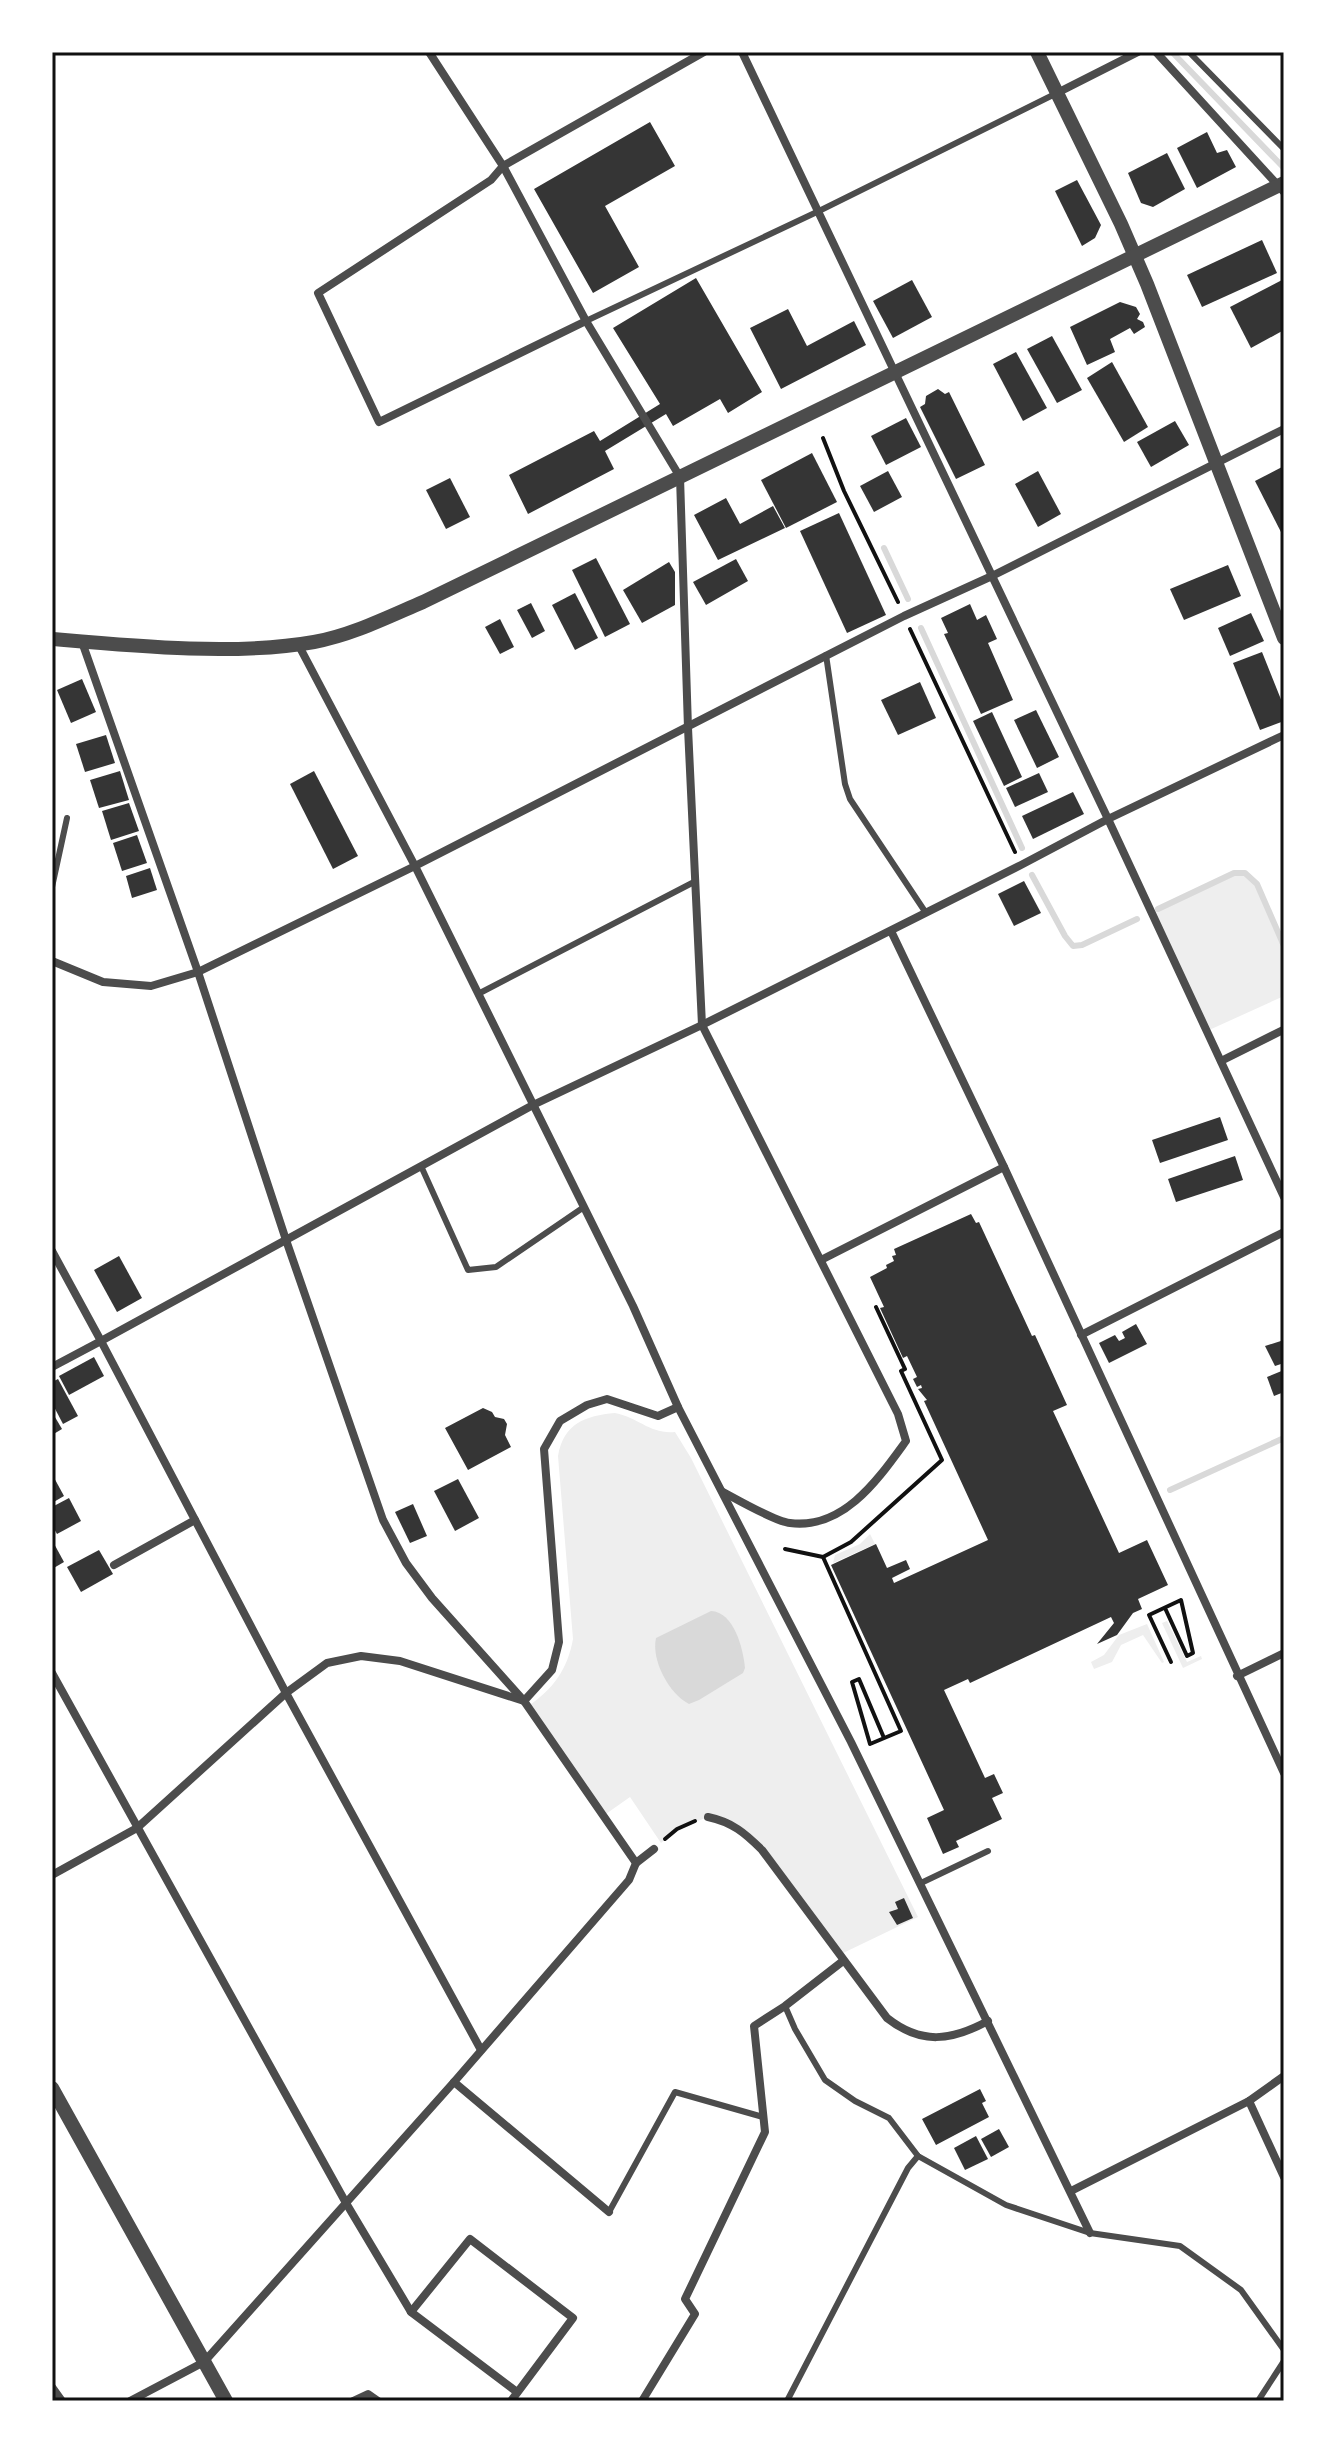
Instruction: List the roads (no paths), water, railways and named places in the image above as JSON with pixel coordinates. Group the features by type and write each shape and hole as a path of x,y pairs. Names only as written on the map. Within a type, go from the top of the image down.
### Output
{"street":[{"path":"429,52 503,166 586,321 680,477 702,1025 898,1414 906,1441 858,1500 826,1519 789,1523 722,1492"},
{"path":"586,321 379,422 318,293 491,180 503,166 686,56 704,52"},
{"path":"742,52 1108,819 1284,1197"},
{"path":"1037,52 1135,255 1284,638"},
{"path":"1057,93 1138,52"},
{"path":"52,639 212,648 316,642 365,628 1282,186 1156,52"},
{"path":"52,961 103,982 151,986 198,972 415,866 904,616 992,576 1284,429"},
{"path":"82,642 198,972 383,1520 406,1563 432,1598 524,1701 636,1863"},
{"path":"297,644 415,866 633,1306 678,1407 851,1742 1090,2233"},
{"path":"52,1367 533,1105 702,1025 1108,819 1284,735"},
{"path":"891,931 1004,1167 1284,1773"},
{"path":"1221,1061 1283,1030"},
{"path":"821,1260 1004,1167"},
{"path":"1081,1335 1284,1232"},
{"path":"52,1251 286,1693 481,2050"},
{"path":"524,1701 552,1670 559,1642 544,1449 560,1421 587,1405 607,1399 658,1416 678,1407"},
{"path":"114,1565 195,1520"},
{"path":"1237,1676 1284,1653"},
{"path":"52,1875 137,1828 286,1693 327,1663 361,1656 400,1661 524,1701"},
{"path":"52,1673 346,2203 411,2312 517,2392"},
{"path":"708,1817 726,1821 743,1831 762,1850 887,2018 902,2030 925,2038 969,2031 988,2021"},
{"path":"130,2401 204,2362 629,1880 636,1863 654,1849"},
{"path":"642,2401 695,2314 685,2299 765,2132 754,2026 843,1961"},
{"path":"1071,2191 1249,2101 1284,2076"},
{"path":"454,2082 609,2212"},
{"path":"52,2088 226,2401"},
{"path":"1249,2101 1284,2177"},
{"path":"411,2312 470,2239 573,2318 511,2401"},
{"path":"52,2387 62,2401"},
{"path":"353,2401 368,2394 378,2401"}],"lane":[{"path":"1189,52 1284,149"},
{"path":"586,321 819,211 1057,93"},
{"path":"826,655 845,784 850,799 926,913"},
{"path":"52,887 67,818"},
{"path":"478,994 694,882"},
{"path":"421,1166 468,1270 496,1267 584,1207"},
{"path":"921,1883 988,1851"},
{"path":"785,2006 825,2080 855,2101 889,2118 918,2156 1006,2205 1090,2233 1180,2246 1241,2290 1284,2350"},
{"path":"609,2212 675,2092 763,2117"},
{"path":"787,2401 901,2182 918,2156"},
{"path":"1258,2401 1284,2361"}],"waterway":[{"path":"1172,52 1284,168"},
{"path":"884,548 908,599"},
{"path":"921,628 1022,848"},
{"path":"1158,909 1234,873 1245,873 1257,884 1284,946"},
{"path":"1032,875 1073,946 1082,945 1137,919"},
{"path":"1170,1490 1284,1438"}]}
